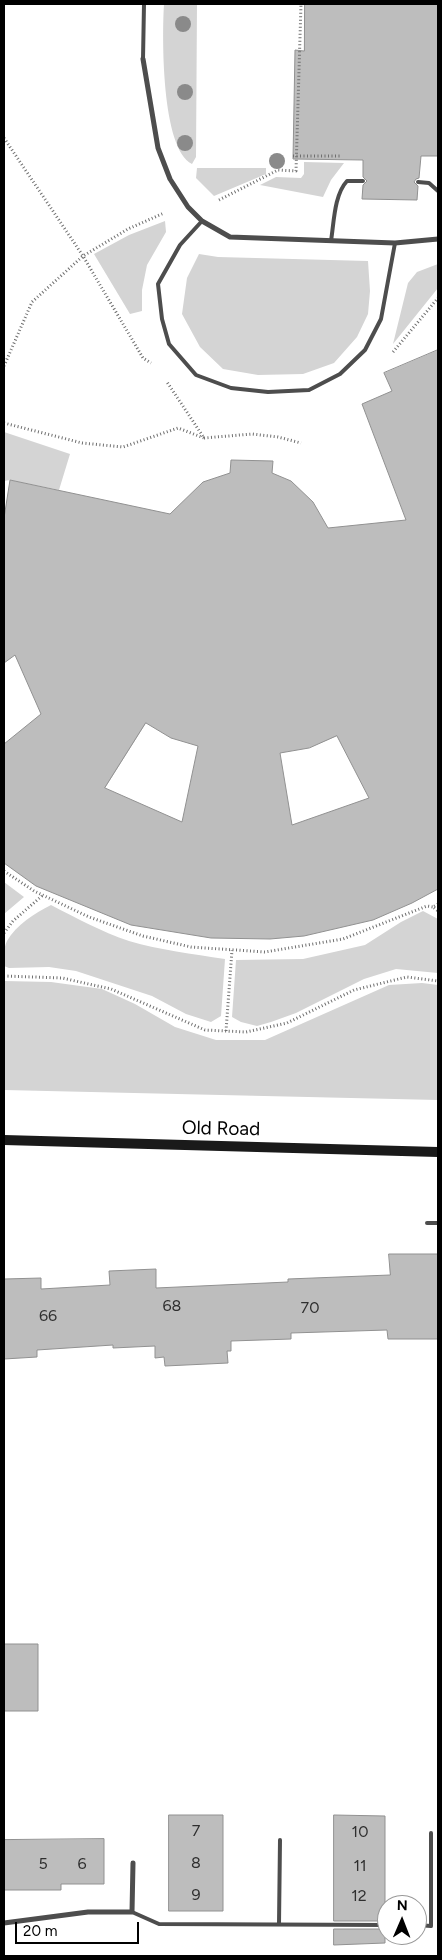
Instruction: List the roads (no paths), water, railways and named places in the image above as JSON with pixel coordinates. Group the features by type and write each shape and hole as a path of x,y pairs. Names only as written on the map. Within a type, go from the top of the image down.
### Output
{"street":[{"path":"143,59 158,148 170,179 188,207 202,221 230,237 395,242 438,239"},
{"name":"Old Road","path":"4,1140 438,1152"},
{"path":"4,1923 88,1912 132,1912 133,1863"}],"lane":[{"path":"143,59 144,4"},
{"path":"331,241 342,186 347,181 363,182"},
{"path":"418,182 429,183 438,191"},
{"path":"202,221 180,245 158,284 162,319 169,344 196,375 231,388 268,392 309,390 340,374 365,350 381,319 395,242"},
{"path":"427,1223 438,1223"},
{"path":"427,1926 431,1926 431,1833"},
{"path":"279,1924 280,1840"},
{"path":"132,1912 159,1924 377,1925"}]}
